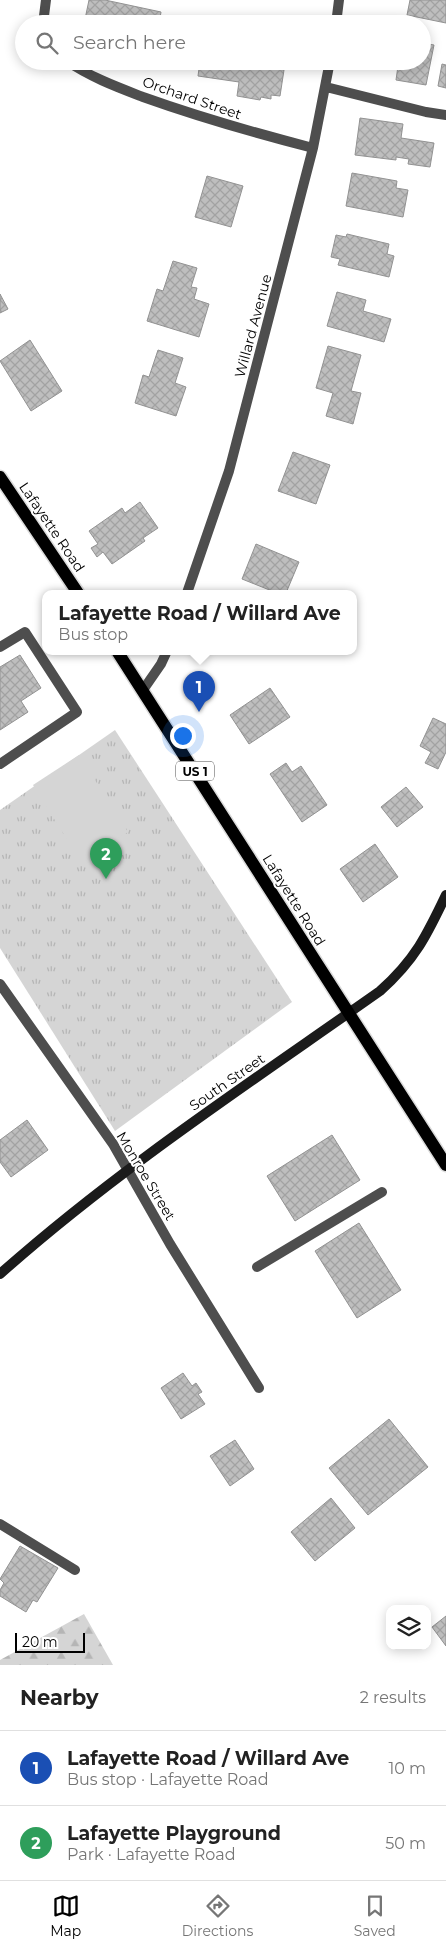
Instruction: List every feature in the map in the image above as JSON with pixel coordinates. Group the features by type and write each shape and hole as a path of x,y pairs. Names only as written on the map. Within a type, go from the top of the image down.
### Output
{"main road":[{"name":"Lafayette Road","path":"0,477 76,590"},
{"name":"Lafayette Road","path":"119,655 446,1165"},
{"name":"South Street","path":"0,1274 51,1229 180,1131 380,991 396,977 412,958 425,938 446,895"}],"street":[{"path":"44,15 46,0"},
{"path":"338,15 340,0"},
{"name":"Orchard Street","path":"81,70 111,84 178,110 218,123 313,148"},
{"name":"Willard Avenue","path":"188,590 229,471 313,148 329,70"},
{"path":"326,87 426,112 446,115"},
{"path":"0,647 25,632 77,712 0,764"},
{"path":"143,690 165,655"},
{"name":"Monroe Street","path":"0,984 112,1144 170,1244 258,1388"},
{"path":"257,1266 382,1192"},
{"path":"0,1524 75,1570"}],"green space":[{"path":"115,730 292,1002 115,1131 0,948 0,810"},
{"path":"79,755 128,832 81,862 33,785"},
{"path":"84,1614 113,1665 0,1665 0,1660"}],"building":[{"path":"89,0 105,0 161,12 160,15 86,15"},
{"path":"410,0 446,0 446,23 431,20 431,15 407,15"},
{"path":"431,44 434,45 431,60"},
{"path":"442,64 446,65 446,88 438,86"},
{"path":"199,70 284,70 280,96 271,95 271,99 261,97 260,100 237,96 239,82 198,76"},
{"path":"397,70 429,70 426,85 396,80"},
{"path":"360,118 403,124 401,138 434,143 430,167 408,164 409,159 396,157 396,160 355,155"},
{"path":"352,173 397,181 396,188 408,190 403,217 346,206"},
{"path":"207,176 243,186 231,227 195,217"},
{"path":"347,234 389,244 387,254 394,256 389,277 338,265 340,259 331,257 336,235 346,237"},
{"path":"173,261 197,268 191,287 197,288 194,299 209,304 199,337 147,321 157,289 163,291"},
{"path":"337,292 366,300 363,311 391,319 384,342 327,326"},
{"path":"0,294 8,309 0,313"},
{"path":"30,340 62,391 31,411 0,361"},
{"path":"328,346 361,355 351,391 361,393 353,424 326,416 333,393 316,388"},
{"path":"158,350 183,358 175,383 186,387 176,416 135,403 143,375 149,377"},
{"path":"293,452 330,465 316,504 278,491"},
{"path":"140,502 158,528 143,538 145,541 112,564 103,552 97,557 91,548 98,544 89,531 122,508 125,513"},
{"path":"256,544 299,562 287,590 270,590 242,579"},
{"path":"20,655 41,688 21,701 28,712 0,730 0,667"},
{"path":"270,688 290,717 249,744 230,715"},
{"path":"433,718 446,724 446,752 438,769 425,763 431,752 420,746"},
{"path":"286,763 292,772 301,766 327,805 302,822 270,774"},
{"path":"406,787 423,807 397,827 381,807"},
{"path":"375,844 398,877 363,902 340,869"},
{"path":"27,1120 48,1150 11,1177 0,1162 0,1140"},
{"path":"332,1135 360,1180 295,1221 267,1176"},
{"path":"359,1223 401,1290 357,1318 315,1251"},
{"path":"183,1373 192,1386 196,1383 202,1392 198,1394 205,1404 181,1419 161,1388"},
{"path":"389,1419 428,1467 368,1515 329,1468"},
{"path":"235,1440 254,1469 230,1486 210,1456"},
{"path":"331,1498 355,1528 315,1561 291,1532"},
{"path":"20,1546 58,1568 37,1602 33,1600 26,1612 0,1596 0,1590 4,1583 0,1579"},
{"path":"446,1616 446,1646 432,1627"}],"place":[{"name":"Lafayette Road / Willard Ave","path":"199,712"},
{"name":"Lafayette Playground","path":"106,879"}]}
